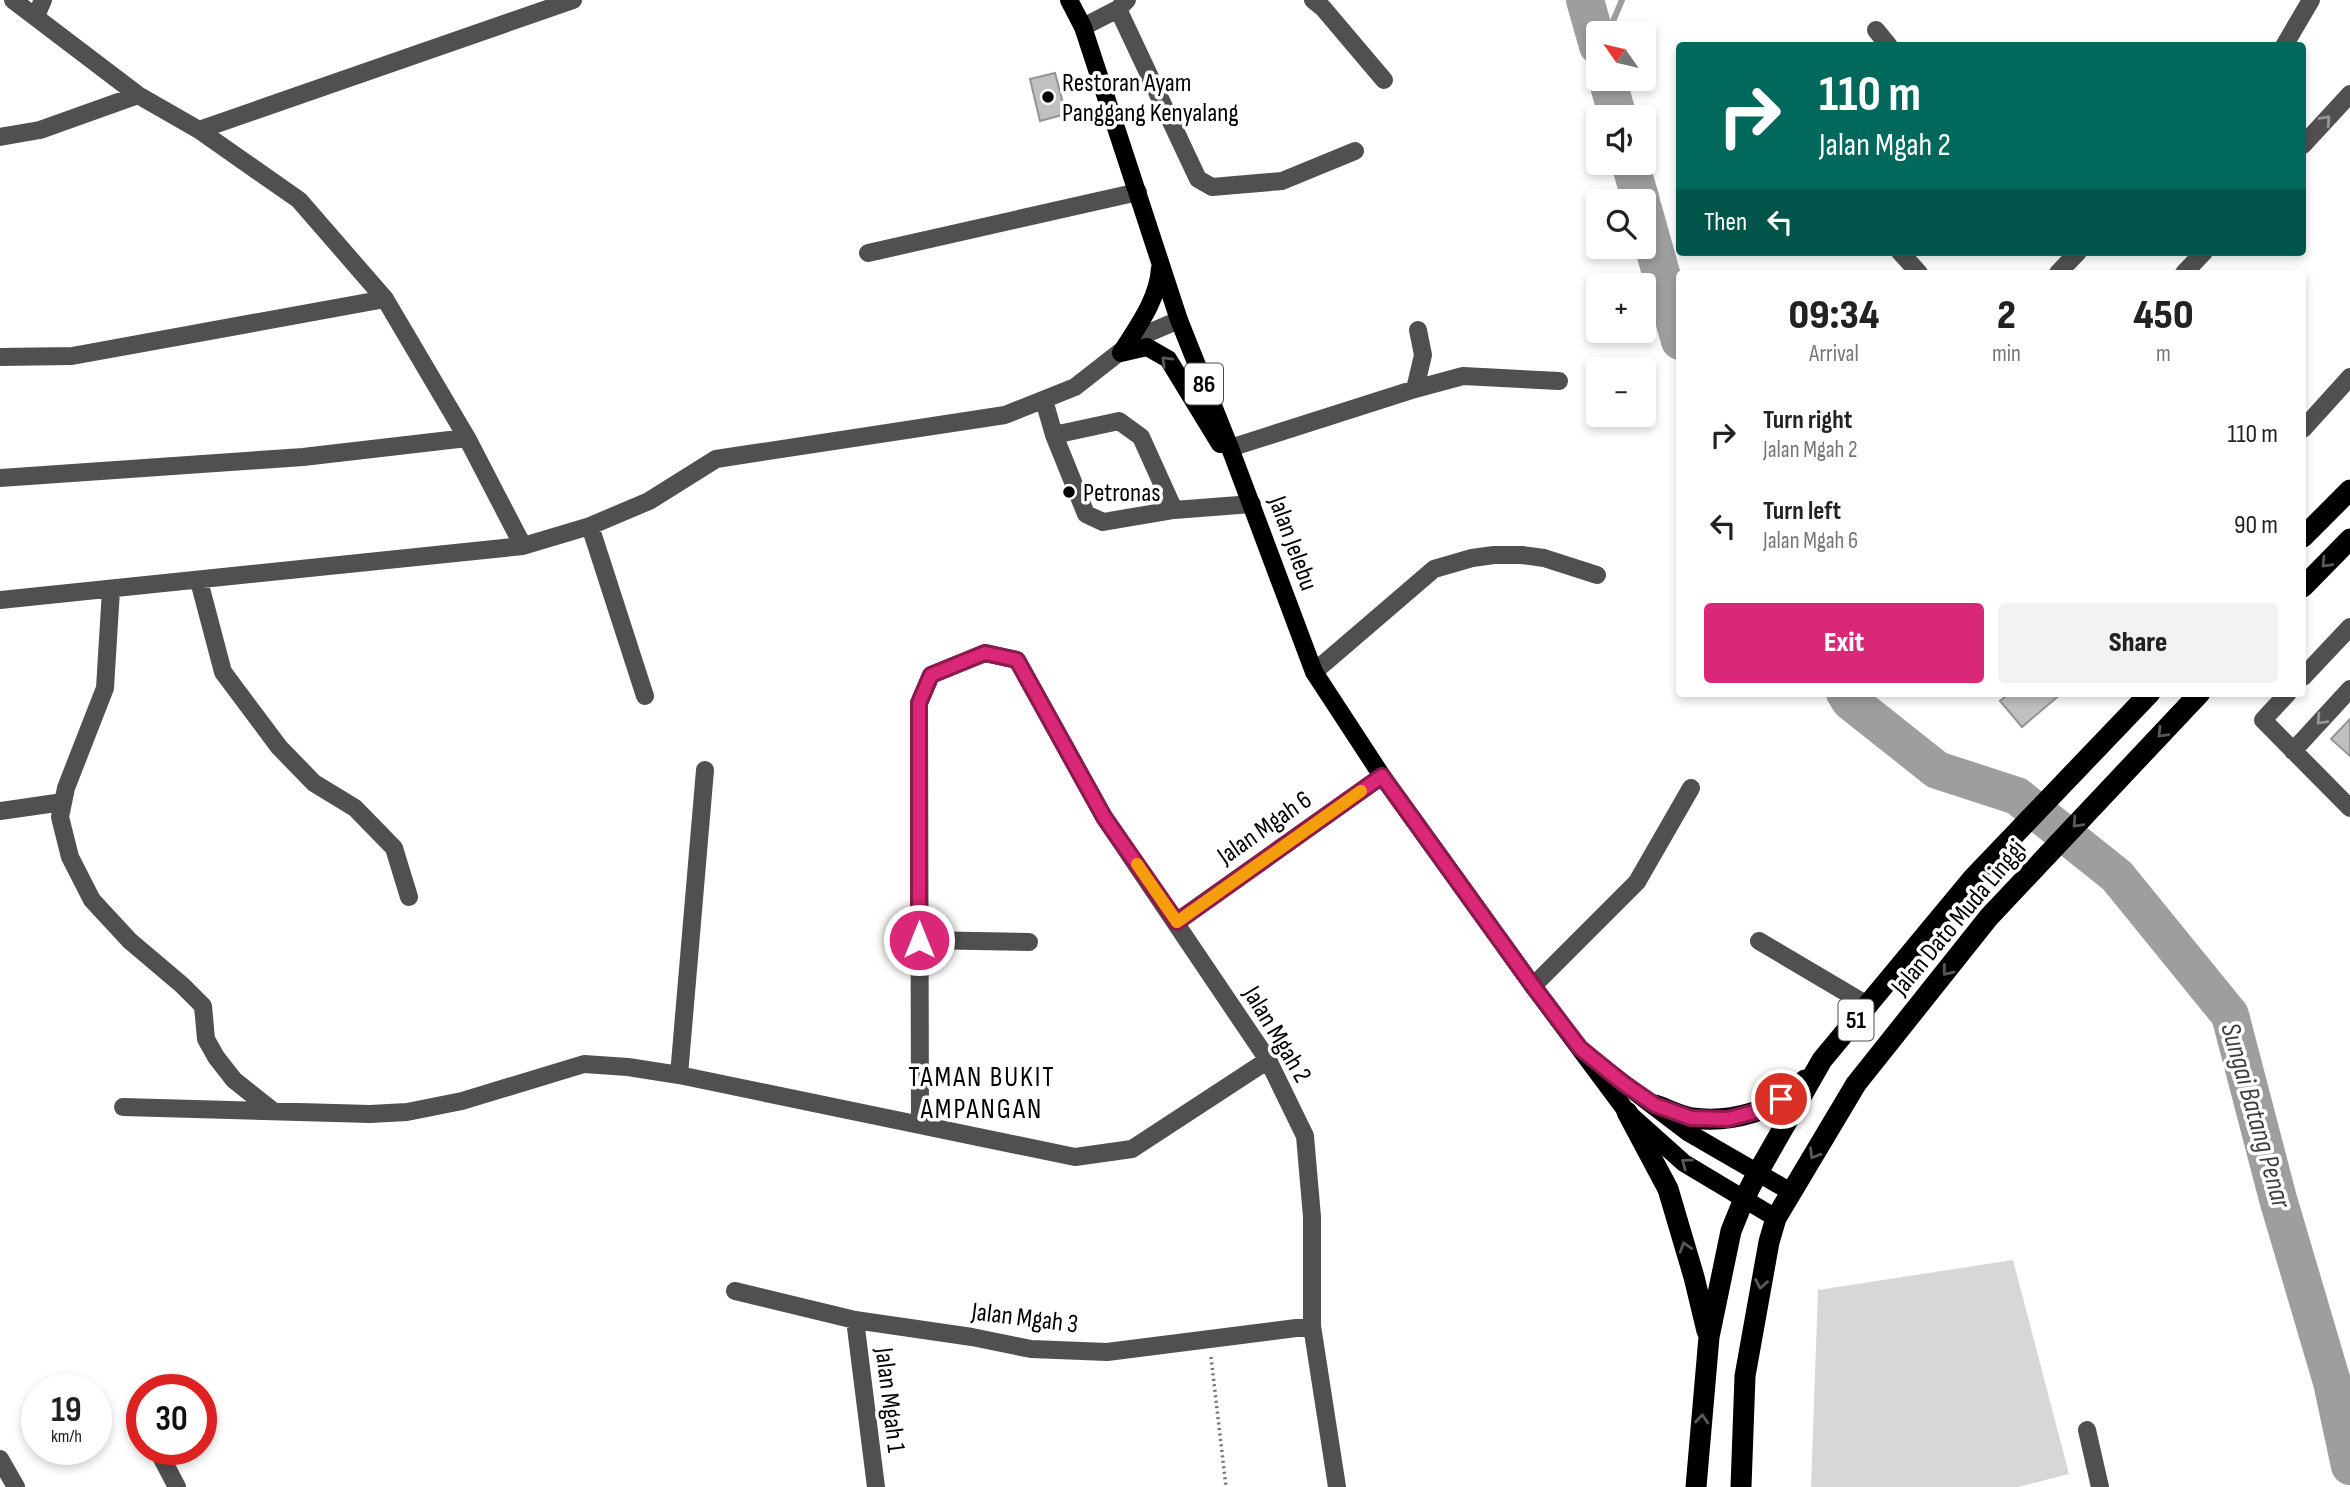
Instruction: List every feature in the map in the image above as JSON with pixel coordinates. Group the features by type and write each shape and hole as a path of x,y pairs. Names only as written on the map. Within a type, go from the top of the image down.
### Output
{"highway":[{"path":"2306,534 2350,490"},
{"path":"2306,584 2350,539"},
{"name":"Jalan Dato Muda Linggi","path":"1696,1487 1709,1337 1731,1231 1757,1174 1822,1060 1973,878 2146,697"},
{"name":"Jalan Dato Muda Linggi","path":"1741,1487 1745,1376 1776,1217 1856,1084 1989,917 2196,697"},
{"path":"1655,1105 1691,1118 1728,1119 1765,1109 1797,1089 1822,1060"},
{"path":"1627,1112 1668,1189 1695,1277 1709,1337"}],"main road":[{"name":"Jalan Jelebu","path":"1069,0 1083,27 1179,320 1252,504 1314,672 1382,776 1627,1112 1684,1163 1776,1217"},
{"path":"1121,353 1148,309 1159,282 1160,261"},
{"path":"1121,353 1147,347 1168,359 1242,480"},
{"name":"Jalan Jelebu","path":"1580,1048 1689,1133 1791,1192"}],"street":[{"path":"13,0 39,8 138,95 199,130 299,200 385,299 467,438 523,546"},
{"path":"199,130 573,0"},
{"path":"1313,0 1323,8 1384,80"},
{"path":"2286,42 2311,0"},
{"path":"1083,27 1123,5 1198,179 1212,187 1282,181 1355,151"},
{"path":"1876,30 1886,42"},
{"path":"2306,142 2350,94"},
{"path":"0,137 40,130 138,95"},
{"path":"869,253 1138,192"},
{"path":"1904,256 1916,270"},
{"path":"2061,270 2072,256"},
{"path":"2187,270 2200,256"},
{"path":"0,357 72,356 385,299"},
{"path":"0,600 523,546 590,526 649,501 716,459 1005,415 1075,387 1139,337 1179,320"},
{"path":"1415,389 1423,355 1418,330"},
{"path":"1230,447 1463,376 1559,381"},
{"path":"2306,425 2350,377"},
{"path":"1044,400 1054,435 1086,514 1103,522 1174,510 1252,504"},
{"path":"1054,435 1119,421 1141,437 1174,510"},
{"path":"0,478 303,457 467,438"},
{"path":"590,526 645,696"},
{"path":"1314,672 1431,571 1440,567 1494,555 1522,555 1544,558 1597,575"},
{"path":"199,581 223,672 279,747 314,783 355,808 394,848 409,897"},
{"path":"111,590 105,688 66,788 60,817 70,857 92,900 130,941 203,1006 206,1039 234,1080 273,1111"},
{"path":"2306,674 2350,627"},
{"name":"Jalan Mgah 2","path":"919,940 919,703 931,675 985,653 1017,660 1104,817 1268,1060 1305,1136 1312,1217 1312,1326 1337,1487"},
{"path":"2293,751 2350,689"},
{"path":"2284,697 2263,720 2350,808"},
{"path":"678,1075 705,770"},
{"name":"Jalan Mgah 6","path":"1177,922 1382,776"},
{"path":"1533,986 1637,882 1691,788"},
{"path":"0,811 64,802"},
{"path":"920,1125 919,940 1029,942"},
{"path":"1759,941 1868,1006"},
{"path":"123,1107 370,1114 407,1112 462,1101 584,1064 628,1067 678,1075 1075,1157 1132,1149 1268,1060"},
{"name":"Jalan Mgah 3","path":"735,1291 855,1320 972,1337 1031,1349 1107,1352 1312,1326"},
{"name":"Jalan Mgah 1","path":"855,1320 876,1487"},
{"path":"2087,1430 2100,1487"},
{"path":"0,1459 16,1487"},
{"path":"166,1465 177,1487"}],"path":[{"path":"1209,1338 1226,1487"}],"shaded area":[{"path":"2013,1260 2069,1474 2018,1487 1811,1487 1818,1290"}],"building":[{"name":"Restoran Ayam Panggang Kenyalang","path":"1055,73 1066,114 1040,121 1030,79"},
{"path":"2005,697 2057,697 2022,727 2000,701"},
{"path":"2350,719 2350,756 2331,739"}],"waterway":[{"name":"Sungai Batang Penar","path":"1585,0 1591,21"},
{"path":"1613,21 1622,0"},
{"name":"Sungai Batang Penar","path":"1610,91 1615,105"},
{"name":"Sungai Batang Penar","path":"1633,175 1638,189"},
{"name":"Sungai Batang Penar","path":"1656,255 1676,327"},
{"name":"Sungai Batang Penar","path":"1848,697 1937,770 2017,796 2117,876 2230,1015 2278,1199 2332,1382 2350,1466"}],"slow traffic":[{"path":"1137,864 1177,922 1361,791"}],"place":[{"name":"Restoran Ayam Panggang Kenyalang","path":"1048,97"},
{"name":"Petronas","path":"1069,492"}],"district":[{"name":"TAMAN BUKIT AMPANGAN","path":"982,1092"}],"route":[{"path":"919,940 919,703 931,675 985,653 1017,660 1104,817 1177,922 1382,776 1580,1048 1623,1083 1655,1105 1691,1118 1728,1119 1765,1109 1781,1099"}]}
